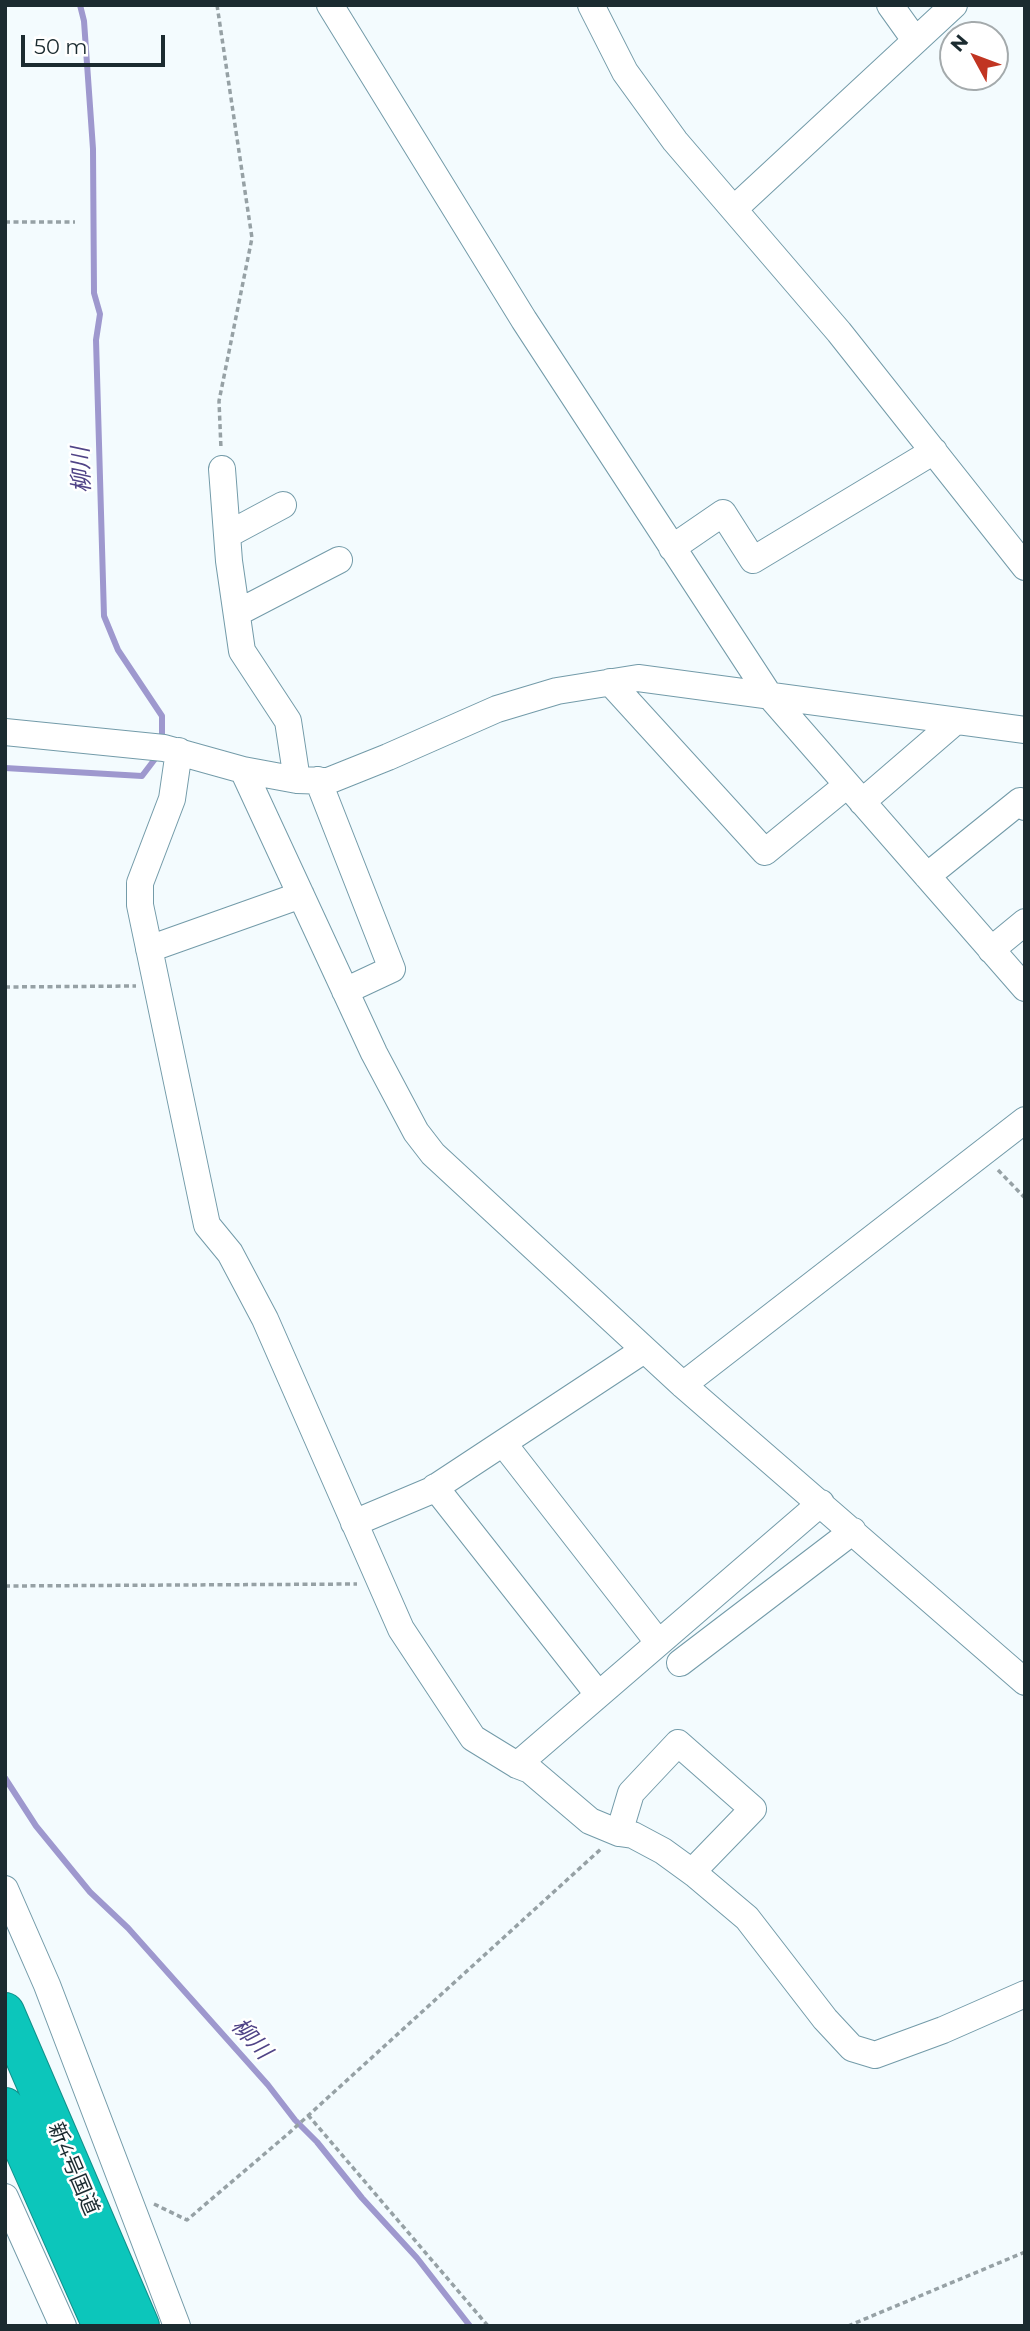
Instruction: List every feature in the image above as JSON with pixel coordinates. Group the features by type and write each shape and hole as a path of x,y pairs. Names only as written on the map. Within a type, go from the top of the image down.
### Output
{"highway":[{"name":"新4号国道","path":"5,2012 140,2326"},
{"name":"新4号国道","path":"5,2107 102,2326"}],"street":[{"path":"330,5 524,320 769,695 1025,988"},
{"path":"591,5 625,72 674,141 839,332 1025,566"},
{"path":"890,5 915,40"},
{"path":"734,209 954,5"},
{"path":"672,548 723,513 753,561 934,451"},
{"path":"222,469 227,535 242,651 288,721 307,780 393,969 345,991"},
{"path":"227,535 284,505"},
{"path":"237,613 340,561"},
{"path":"5,732 179,751 243,770 328,781 497,709 557,691 638,678 1025,730"},
{"path":"610,682 765,852 956,721"},
{"path":"179,751 172,799 140,883 140,905 207,1225 230,1253 265,1319 401,1629 473,1738 530,1770 590,1821 620,1833 633,1835 663,1851 692,1872 747,1918 825,2020 852,2048 875,2055 943,2030 1025,1994"},
{"path":"243,770 374,1053 410,1121 433,1154 683,1385 1025,1682"},
{"path":"927,876 1020,801 1025,807"},
{"path":"149,949 301,895"},
{"path":"991,950 1025,922"},
{"path":"683,1385 1025,1120"},
{"path":"354,1523 435,1487 644,1350"},
{"path":"503,1443 659,1642"},
{"path":"435,1487 598,1694"},
{"path":"517,1765 821,1503"},
{"path":"680,1663 853,1531"},
{"path":"620,1833 631,1793 678,1743 753,1809 692,1872"},
{"path":"5,1889 47,1985 177,2326"},
{"path":"5,2197 63,2326"}],"path":[{"path":"217,5 252,238 219,401 222,469"},
{"path":"5,222 75,222"},
{"path":"5,987 157,986"},
{"path":"982,1153 1025,1198"},
{"path":"5,1586 381,1584"},
{"path":"124,2186 187,2220 289,2133 620,1833"},
{"path":"308,2115 488,2326"},
{"path":"848,2326 1025,2252"}],"waterway":[{"name":"柳川","path":"80,5 84,21 93,149 94,293 100,314 96,340 104,616 118,650 162,716 162,742"},
{"name":"柳川","path":"5,768 142,776 158,755"},
{"name":"柳川","path":"5,1778 36,1826 90,1892 128,1928 268,2085 362,2198 417,2258 470,2326"}]}
